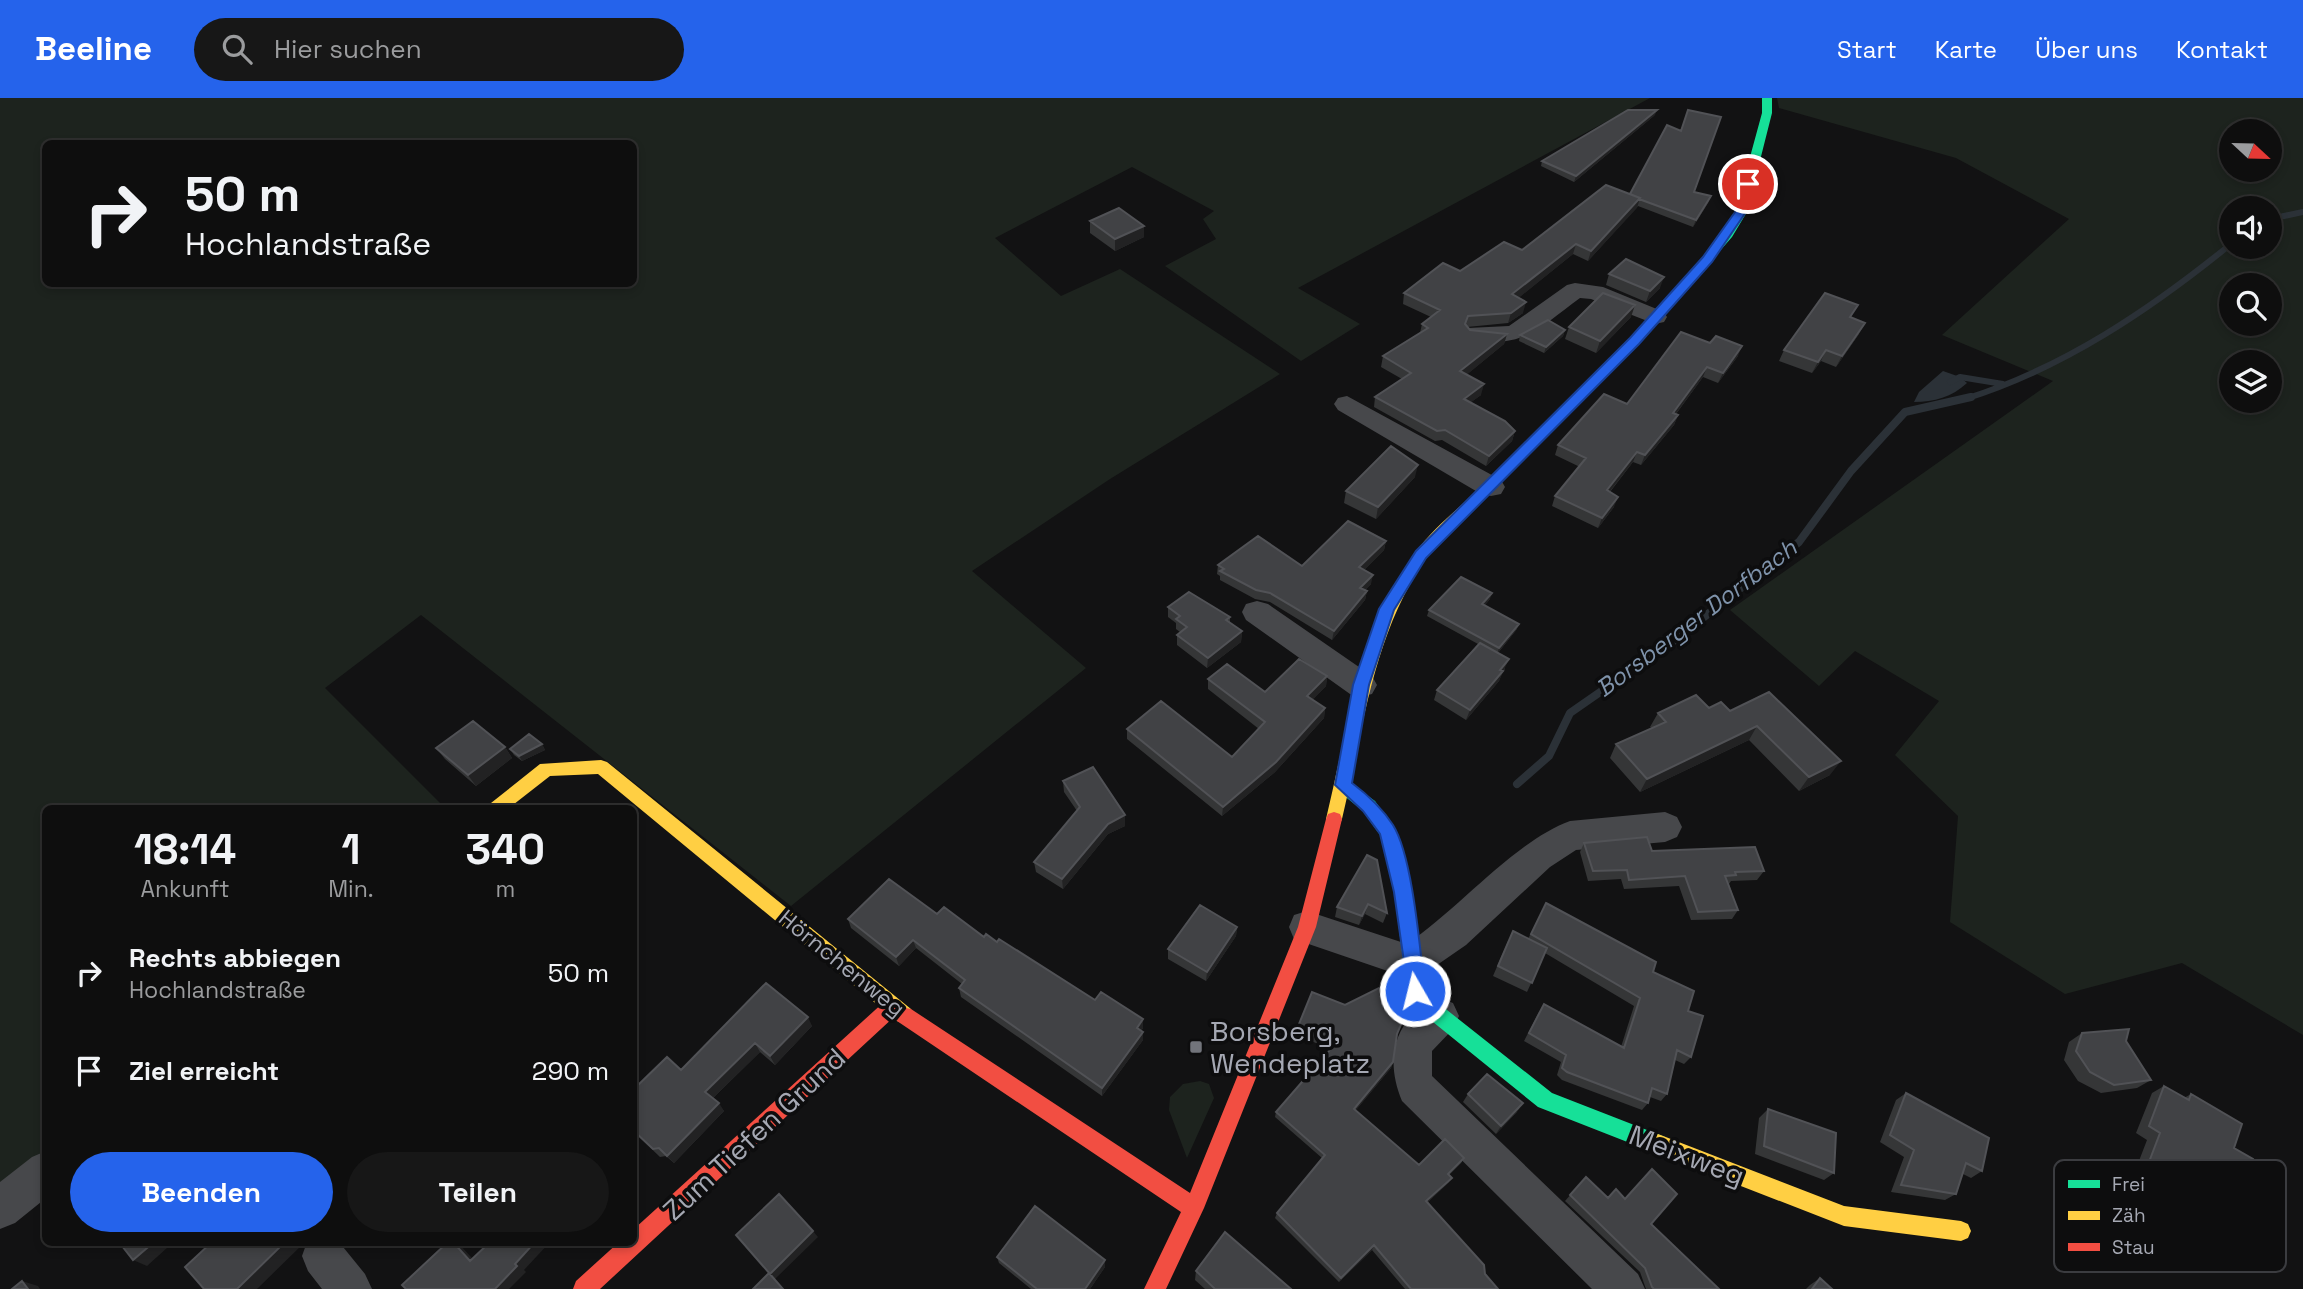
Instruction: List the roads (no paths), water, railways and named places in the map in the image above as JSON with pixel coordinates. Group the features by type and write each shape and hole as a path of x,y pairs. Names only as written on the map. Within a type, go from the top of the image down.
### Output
{"street":[{"path":"1155,1289 1194,1208 1307,928 1343,785 1361,685 1387,609 1421,555 1491,487 1707,260 1741,212 1768,111 1767,98"},
{"path":"1478,333 1514,334 1575,290 1595,292 1655,317"},
{"path":"1347,404 1491,487"},
{"path":"1257,612 1273,640 1361,685"},
{"name":"Hörnchenweg","path":"501,805 546,769 600,767 892,1007 1194,1208"},
{"name":"Meixweg","path":"1343,785 1369,806 1388,832 1403,892 1415,991 1440,1016 1545,1100 1844,1216 1961,1231"},
{"path":"1307,928 1411,962 1453,933 1538,856 1570,836 1665,827"},
{"name":"Zum Tiefen Grund","path":"637,1240 892,1007"},
{"path":"1440,1016 1416,1038 1411,1051 1411,1073 1416,1087 1623,1289"},
{"path":"0,1208 42,1174"},
{"name":"Zum Tiefen Grund","path":"584,1289 631,1246"},
{"path":"323,1255 350,1289"}],"waterway":[{"name":"Borsberger Dorfbach","path":"2282,216 2303,212"},
{"name":"Borsberger Dorfbach","path":"1970,397 2037,371 2105,334 2170,291 2219,254"},
{"path":"1950,382 1960,377 2003,384"},
{"name":"Borsberger Dorfbach","path":"1517,784 1549,756 1570,713 1675,640 1799,542 1851,471 1905,412 1970,397"},
{"name":"Borsberger Dorfbach","path":"1965,399 1970,397"}],"place":[{"name":"Borsberg, Wendeplatz","path":"1196,1047"}]}
